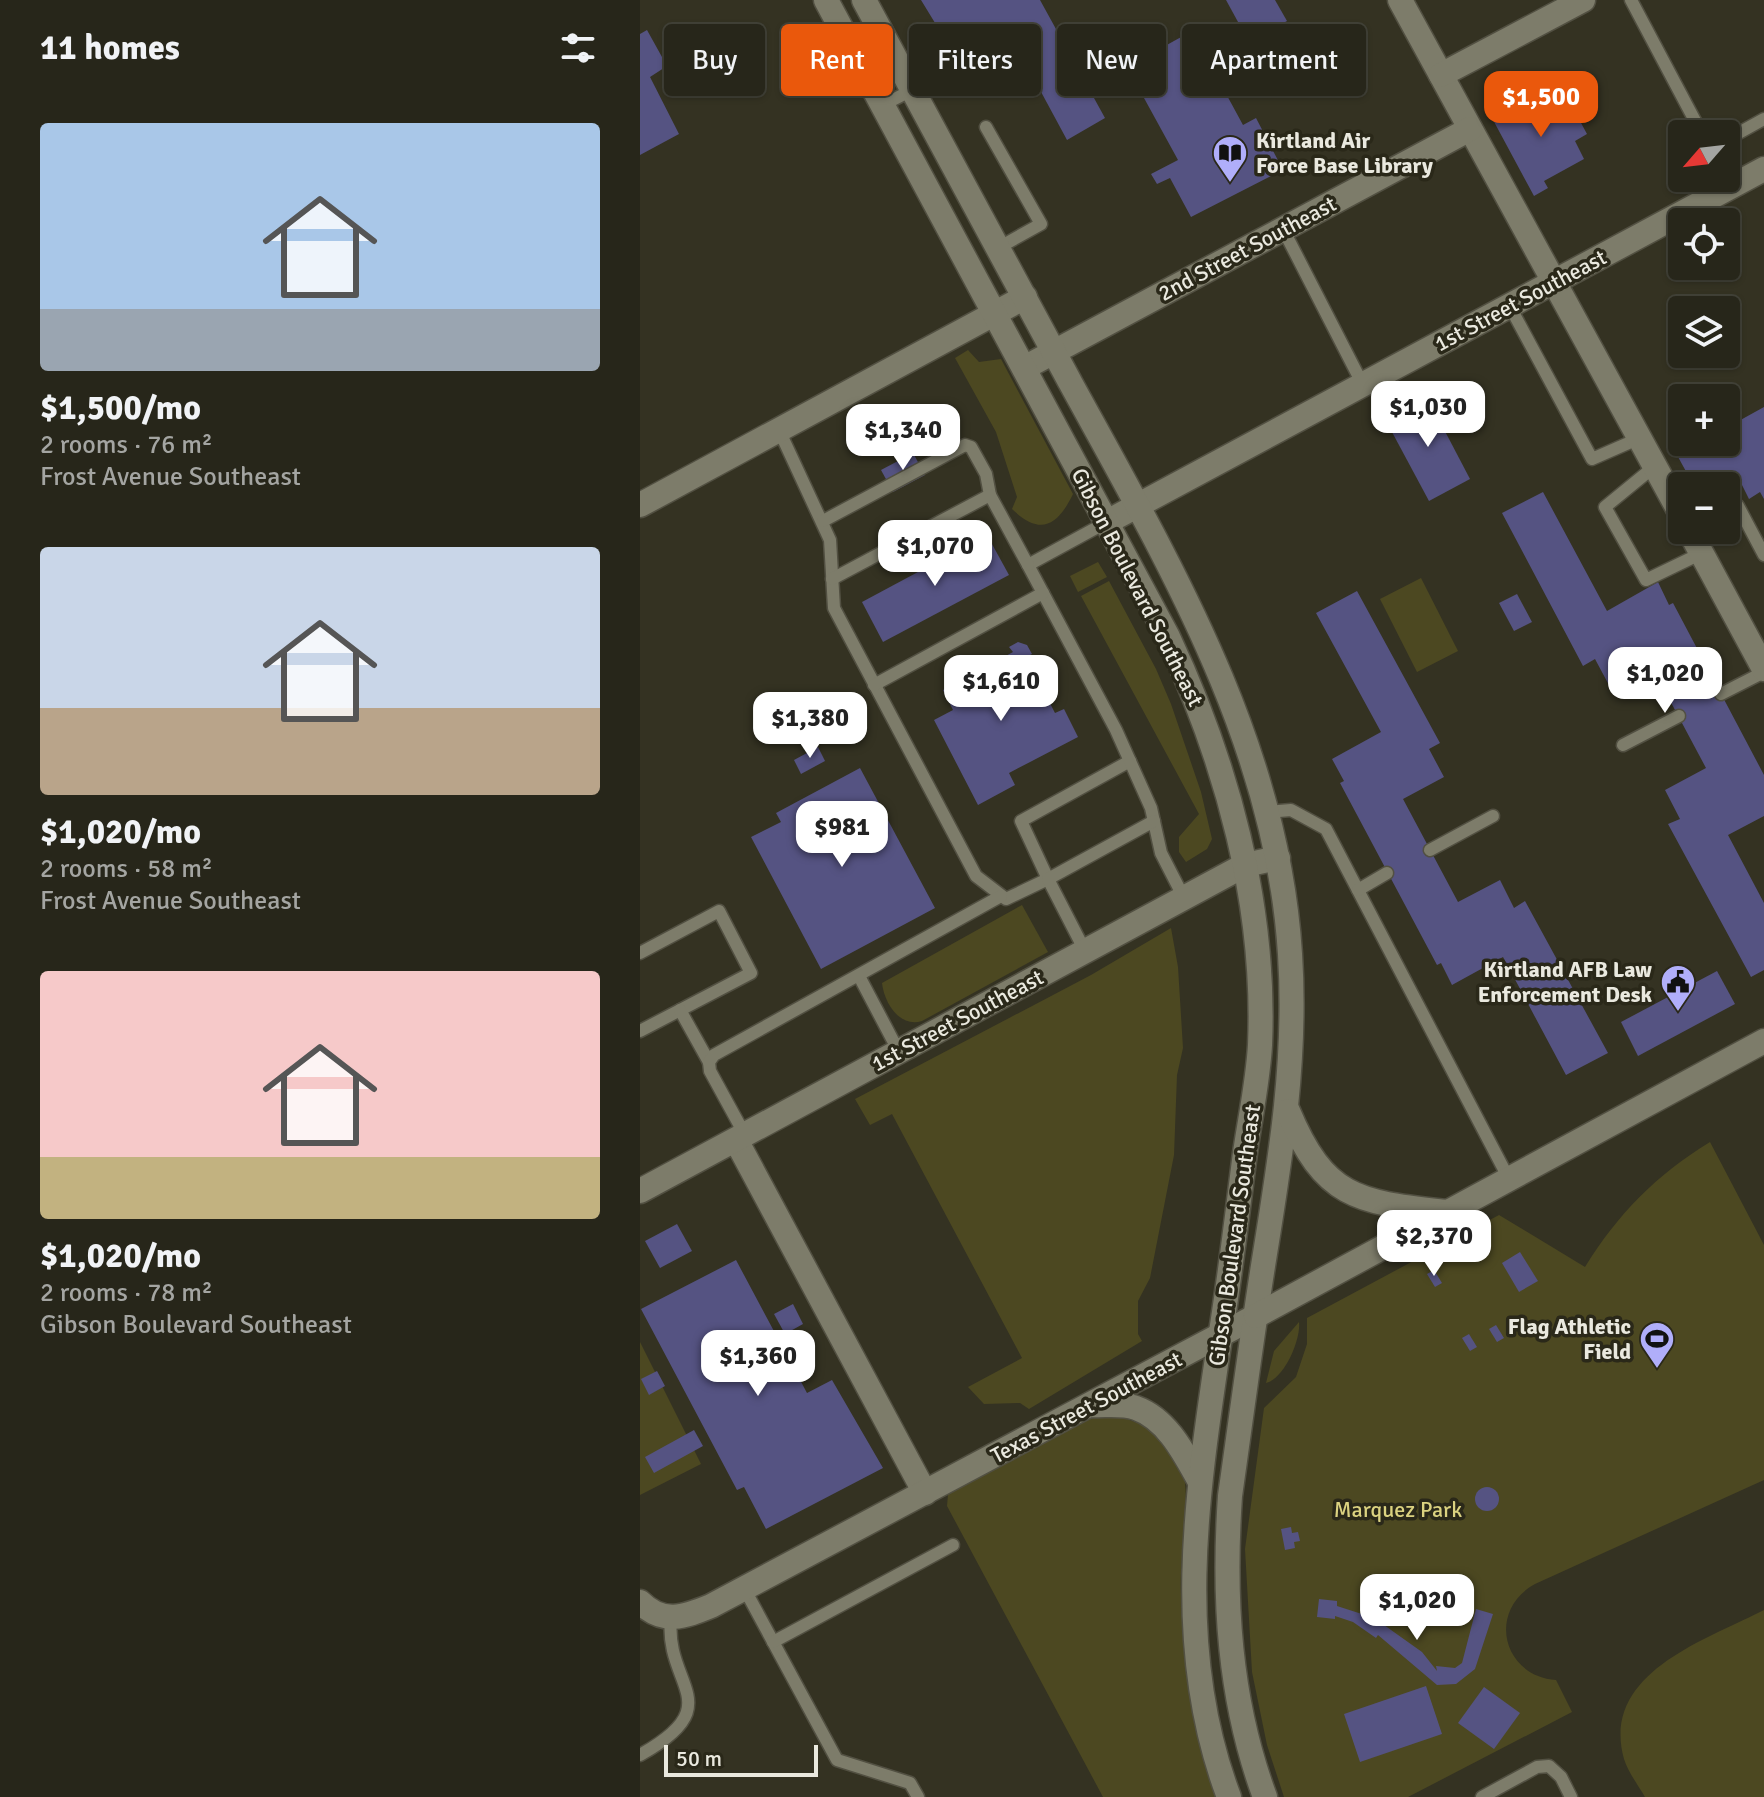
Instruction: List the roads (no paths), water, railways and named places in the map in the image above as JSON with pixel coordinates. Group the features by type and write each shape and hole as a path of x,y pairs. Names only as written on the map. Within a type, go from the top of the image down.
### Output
{"street":[{"name":"Gibson Boulevard Southeast","path":"826,0 1107,522 1194,693 1214,748 1245,865 1255,935 1260,1046 1199,1480 1191,1579 1193,1633 1211,1734 1229,1797"},
{"name":"Gibson Boulevard Southeast","path":"864,0 909,84"},
{"path":"1400,0 1668,490"},
{"path":"1441,75 1583,0"},
{"name":"Gibson Boulevard Southeast","path":"915,96 1138,506 1229,691 1268,812 1278,858 1290,954 1292,1062 1288,1111 1230,1496 1226,1611 1243,1722 1265,1797"},
{"name":"2nd Street Southeast","path":"1024,368 1470,129"},
{"name":"1st Street Southeast","path":"1740,178 1764,169"},
{"name":"1st Street Southeast","path":"1107,522 1556,281 1711,192"},
{"path":"640,505 1025,297"},
{"path":"1697,544 1764,670"},
{"name":"1st Street Southeast","path":"640,1191 1245,865 1278,858"},
{"name":"Texas Street Southeast","path":"671,1619 711,1606 925,1493 1764,1041"},
{"path":"1288,1111 1318,1168 1343,1190 1374,1203 1447,1212"},
{"path":"741,1137 925,1493"},
{"path":"1088,1405 1136,1408 1155,1420 1179,1445 1199,1480"},
{"path":"640,1602 649,1611 671,1619"}],"lane":[{"path":"1631,0 1695,120"},
{"path":"883,105 909,92"},
{"path":"1740,132 1764,119"},
{"path":"986,127 1041,224 998,248"},
{"path":"1283,229 1363,385"},
{"path":"1515,316 1592,459 1640,438"},
{"path":"779,430 830,540 834,608 976,876 1006,899 1154,821"},
{"path":"823,521 965,445 971,447 986,474 990,495 1130,761 1154,821 1161,853 1184,898"},
{"path":"1655,466 1605,507 1646,580 1680,544"},
{"path":"832,579 990,495"},
{"path":"1740,510 1764,555"},
{"path":"1028,565 1107,522"},
{"path":"874,685 1043,593"},
{"path":"1721,694 1764,670"},
{"path":"1623,745 1679,716"},
{"path":"1085,951 1021,821 1130,761"},
{"path":"1268,812 1291,810 1326,829 1509,1179"},
{"path":"1430,850 1493,816"},
{"path":"1358,890 1387,873"},
{"path":"709,1062 714,1055 1001,896"},
{"path":"640,953 719,911 751,973 640,1031"},
{"path":"859,976 899,1052"},
{"path":"680,1010 709,1062 710,1071 741,1137"},
{"path":"773,1642 953,1545"},
{"path":"744,1588 837,1760 910,1783 918,1797"},
{"path":"640,1755 670,1738 684,1721 689,1702 687,1683 670,1632 671,1619"},
{"path":"1482,1797 1501,1792 1537,1767 1549,1766 1561,1777 1571,1797"}],"place":[{"name":"Kirtland Air Force Base Library","path":"1230,184"},
{"name":"Kirtland AFB Law Enforcement Desk","path":"1678,1013"},
{"name":"Flag Athletic Field","path":"1657,1370"}],"park label":[{"name":"Marquez Park","path":"1398,1509"}]}
